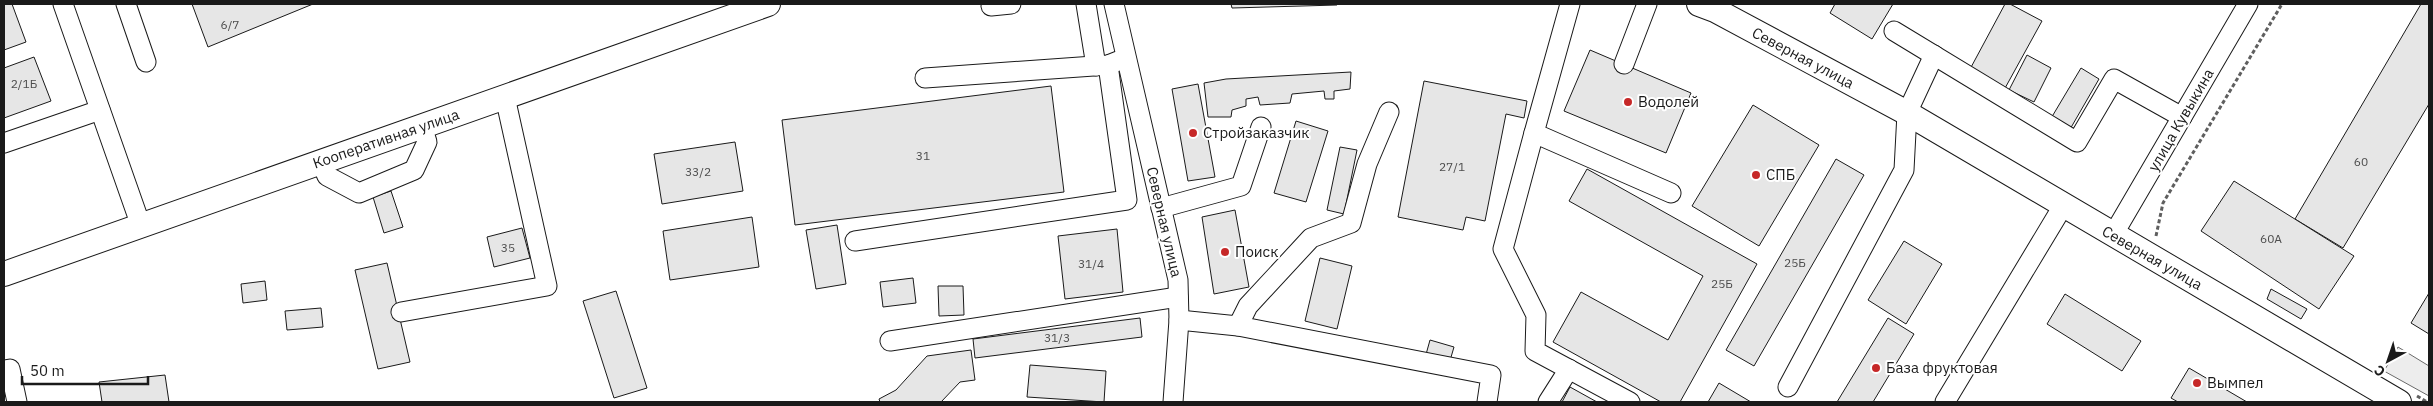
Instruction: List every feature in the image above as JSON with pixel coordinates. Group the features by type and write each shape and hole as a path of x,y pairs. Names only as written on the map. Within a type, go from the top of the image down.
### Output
{"main road":[{"name":"Кооперативная улица","path":"4,274 768,4"},
{"name":"Северная улица","path":"1699,4 1715,10 1907,113 2113,235 2407,399"}],"street":[{"path":"63,4 140,226"},
{"path":"126,4 146,62"},
{"path":"991,6 1011,4"},
{"path":"855,241 1127,200 1102,65 1086,4"},
{"name":"Северная улица","path":"1114,4 1178,280 1179,320 1173,402"},
{"path":"1570,4 1503,249 1536,315 1535,351 1630,402"},
{"path":"1624,64 1647,4"},
{"name":"улица Кувыкина","path":"2113,235 2248,4"},
{"path":"1894,31 2077,142 2114,79 2182,117"},
{"path":"1788,387 1904,170 1907,113 1934,55"},
{"path":"925,78 1102,65 1126,57"},
{"path":"401,312 547,286 505,97"},
{"path":"4,143 100,110"},
{"path":"1238,326 1248,306 1311,238 1351,224 1367,164 1389,112"},
{"path":"321,162 327,176 359,193 414,170 427,142 422,126"},
{"path":"1161,208 1241,186 1260,127"},
{"path":"1534,132 1671,193"},
{"path":"1945,402 2063,206"},
{"path":"890,341 1178,297"},
{"path":"1179,320 1238,326 1491,375 1488,402"},
{"path":"4,370 10,369 17,402"},
{"path":"1548,402 1569,369"}],"path":[{"path":"2155,240 2163,203 2282,4"},
{"path":"2407,399 2427,402"}],"shaded area":[{"path":"2398,347 2429,366 2429,396 2384,371"}],"building":[{"path":"4,4 12,4 26,42 4,50"},
{"path":"192,4 313,4 208,47"},
{"path":"1231,4 1337,4 1337,5 1232,8"},
{"path":"1835,4 1893,4 1872,39 1830,13"},
{"path":"2005,4 2010,4 2042,21 2004,90 1969,71"},
{"path":"2421,4 2429,4 2429,104 2343,248 2295,219"},
{"name":"Водолей","path":"1590,50 1691,93 1666,153 1564,111"},
{"path":"2027,55 2051,68 2034,102 2009,90"},
{"path":"34,57 51,101 4,118 4,68"},
{"path":"2081,68 2099,79 2069,131 2050,120"},
{"path":"1351,72 1350,89 1334,91 1334,99 1325,99 1324,91 1292,94 1290,103 1260,105 1258,97 1246,99 1246,106 1232,110 1231,117 1208,117 1204,83 1226,79"},
{"path":"1424,81 1527,101 1524,118 1506,114 1485,221 1466,217 1463,230 1398,217"},
{"name":"Стройзаказчик","path":"1198,84 1215,177 1188,181 1172,89"},
{"path":"1051,86 1064,192 795,225 782,120"},
{"name":"СПБ","path":"1753,105 1819,145 1759,246 1692,206"},
{"path":"1296,121 1328,131 1306,202 1274,193"},
{"path":"735,142 743,191 662,204 654,154"},
{"path":"1340,147 1357,150 1344,214 1327,210"},
{"path":"1836,159 1864,175 1754,366 1726,350"},
{"path":"1587,169 1757,264 1680,402 1661,402 1553,342 1581,292 1668,340 1703,276 1569,201"},
{"path":"2234,181 2354,256 2319,309 2201,231"},
{"path":"391,191 403,227 384,233 373,197"},
{"name":"Поиск","path":"1235,210 1249,287 1214,294 1202,217"},
{"path":"752,217 759,267 670,280 663,231"},
{"path":"837,225 846,284 816,289 806,230"},
{"path":"522,228 530,258 494,267 487,237"},
{"path":"1117,229 1123,292 1065,299 1058,236"},
{"path":"1904,241 1942,264 1906,324 1868,300"},
{"path":"1320,258 1352,266 1337,329 1305,321"},
{"path":"387,263 410,362 378,369 355,270"},
{"path":"913,278 916,303 883,307 880,282"},
{"path":"265,281 267,300 243,303 241,284"},
{"path":"938,286 963,286 964,315 939,316"},
{"path":"2271,289 2307,309 2301,319 2267,299"},
{"path":"616,291 647,388 614,398 583,301"},
{"path":"2429,293 2429,334 2411,323"},
{"path":"2065,294 2141,341 2122,371 2047,324"},
{"path":"321,308 323,327 287,330 285,311"},
{"path":"1140,318 1142,337 975,358 973,339"},
{"name":"База фруктовая","path":"1888,318 1914,334 1873,402 1837,402"},
{"path":"1430,340 1454,347 1449,364 1425,358"},
{"path":"971,350 975,380 960,382 941,402 880,402 879,399 896,390 927,356"},
{"path":"1030,365 1106,371 1104,402 1027,397"},
{"name":"Вымпел","path":"2189,368 2247,402 2178,402 2171,398"},
{"path":"165,375 169,402 102,402 99,382"},
{"path":"1719,383 1751,402 1708,402"},
{"path":"1570,387 1597,402 1562,402"}],"place":[{"name":"Водолей","path":"1628,102"},
{"name":"Стройзаказчик","path":"1193,133"},
{"name":"СПБ","path":"1756,175"},
{"name":"Поиск","path":"1225,252"},
{"name":"База фруктовая","path":"1876,368"},
{"name":"Вымпел","path":"2197,383"}]}
